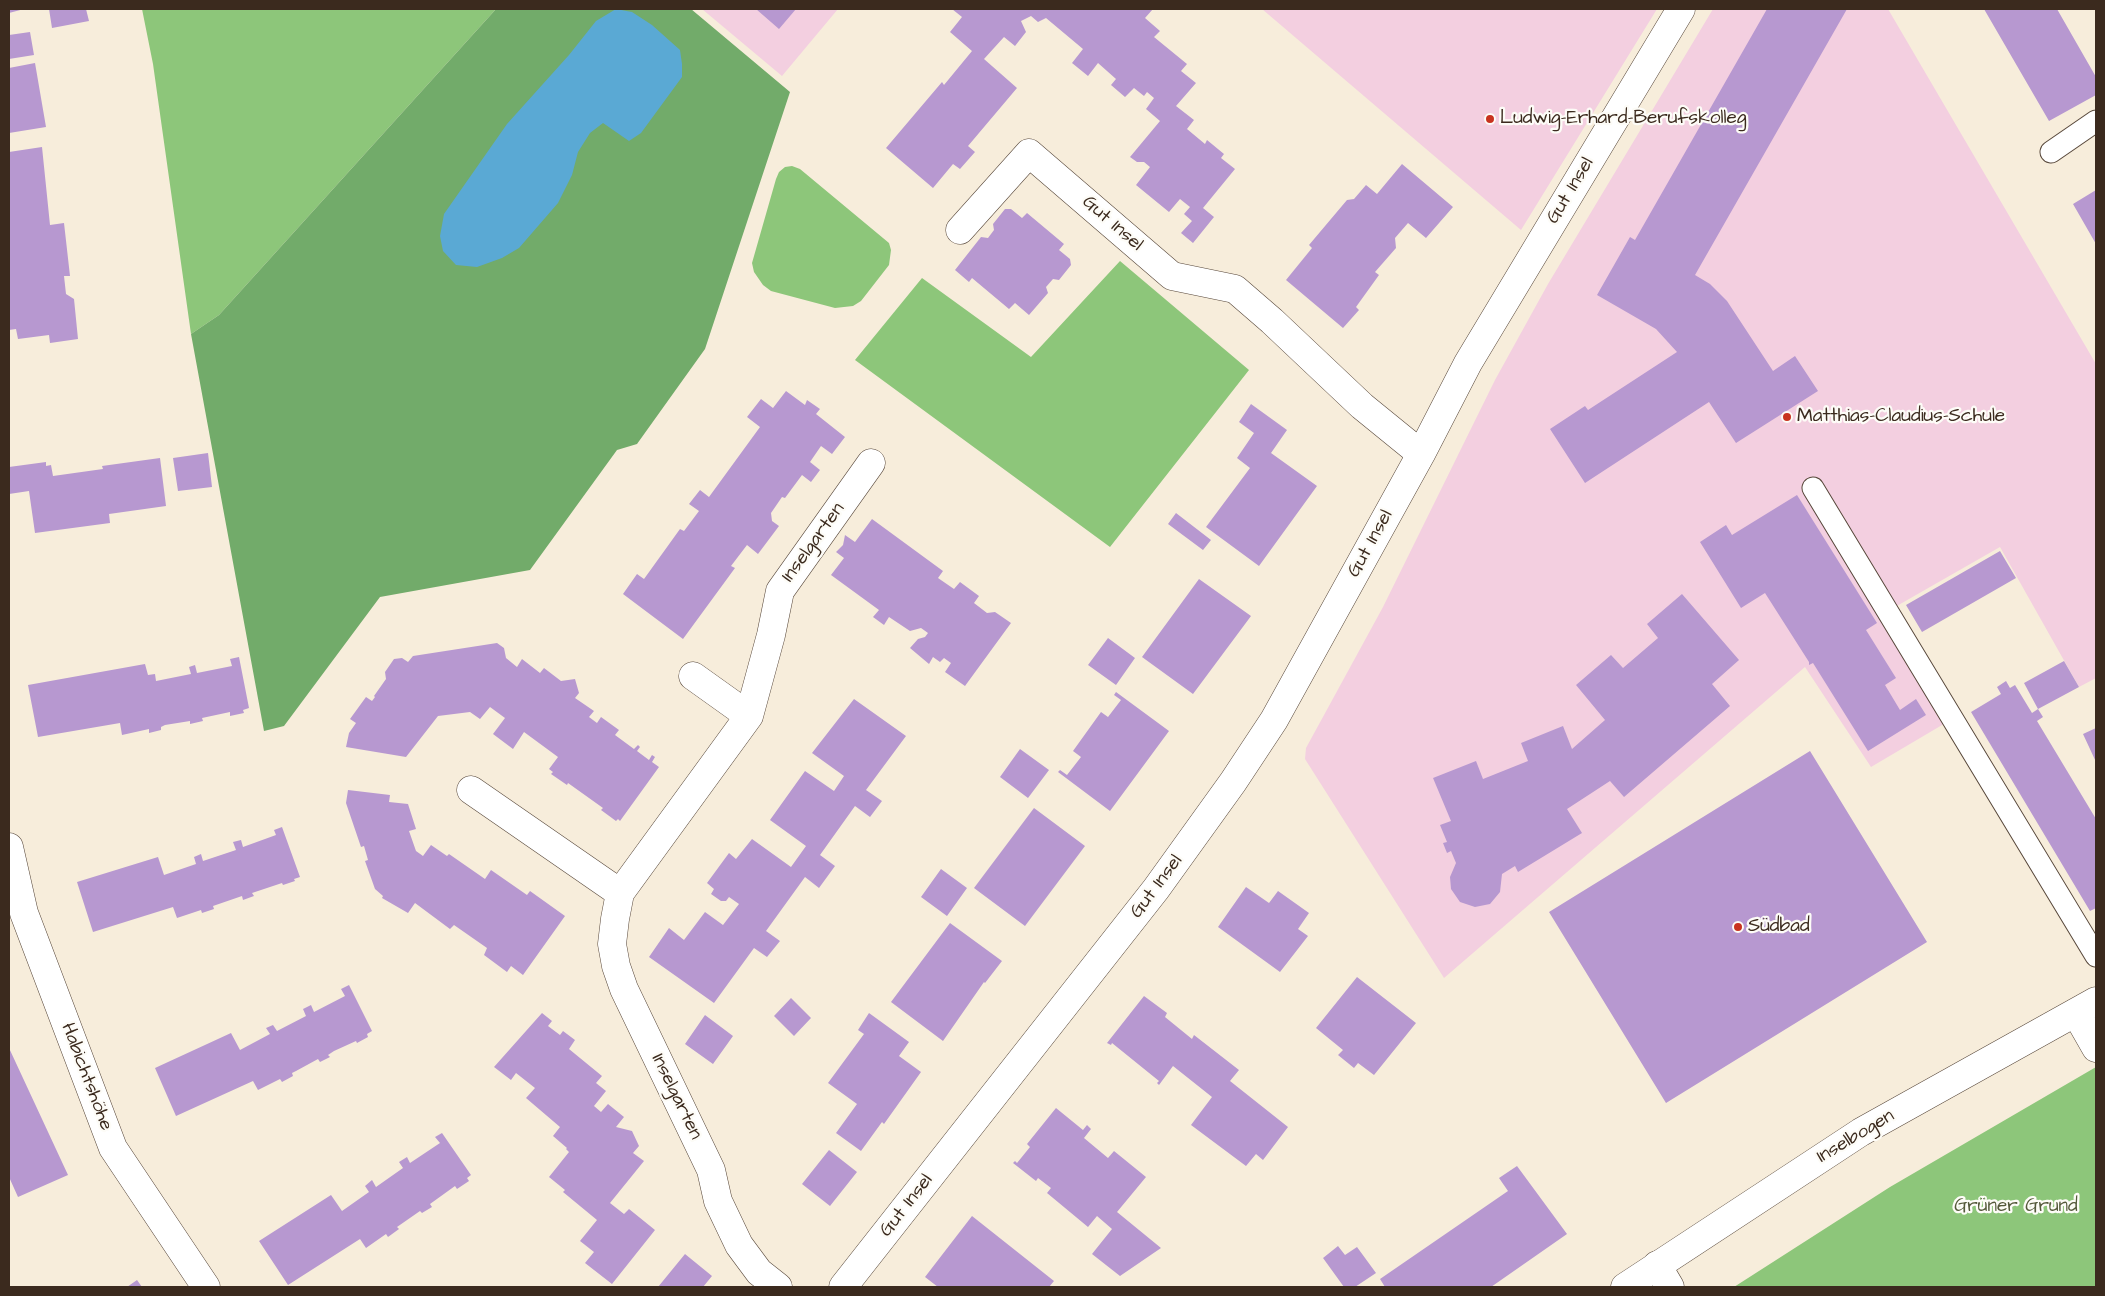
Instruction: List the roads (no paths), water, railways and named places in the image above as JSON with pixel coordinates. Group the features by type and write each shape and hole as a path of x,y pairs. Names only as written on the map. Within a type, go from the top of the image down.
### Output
{"street":[{"name":"Gut Insel","path":"843,1287 1156,889 1233,782 1274,720 1421,454 1468,363 1681,9"},
{"name":"Gut Insel","path":"960,230 1029,153 1172,276 1235,289 1272,321 1362,406 1421,454"},
{"name":"Inselgarten","path":"778,1287 759,1272 739,1245 718,1201 711,1170 624,989 616,966 612,944 620,893 749,716 771,635 780,591 872,463"},
{"path":"693,676 749,716"},
{"path":"471,790 620,893"},
{"name":"Habichtshöhe","path":"9,847 24,913 113,1148 206,1287"},
{"path":"2086,1007 2096,1048"},
{"name":"Inselbogen","path":"1625,1287 1664,1276 1861,1132 2086,1007"}],"lane":[{"path":"2051,152 2096,121"},
{"path":"1813,488 2096,956"}],"water":[{"path":"616,9 632,12 652,25 680,50 682,77 641,133 629,141 603,123 590,133 578,152 572,175 558,203 519,248 502,258 477,267 456,265 443,251 440,236 444,214 507,124 569,55 596,21"}],"place":[{"name":"Ludwig-Erhard-Berufskolleg","path":"1490,119"},
{"name":"Matthias-Claudius-Schule","path":"1787,417"},
{"name":"Südbad","path":"1738,927"}],"park label":[{"name":"Grüner Grund","path":"2016,1207"}]}
